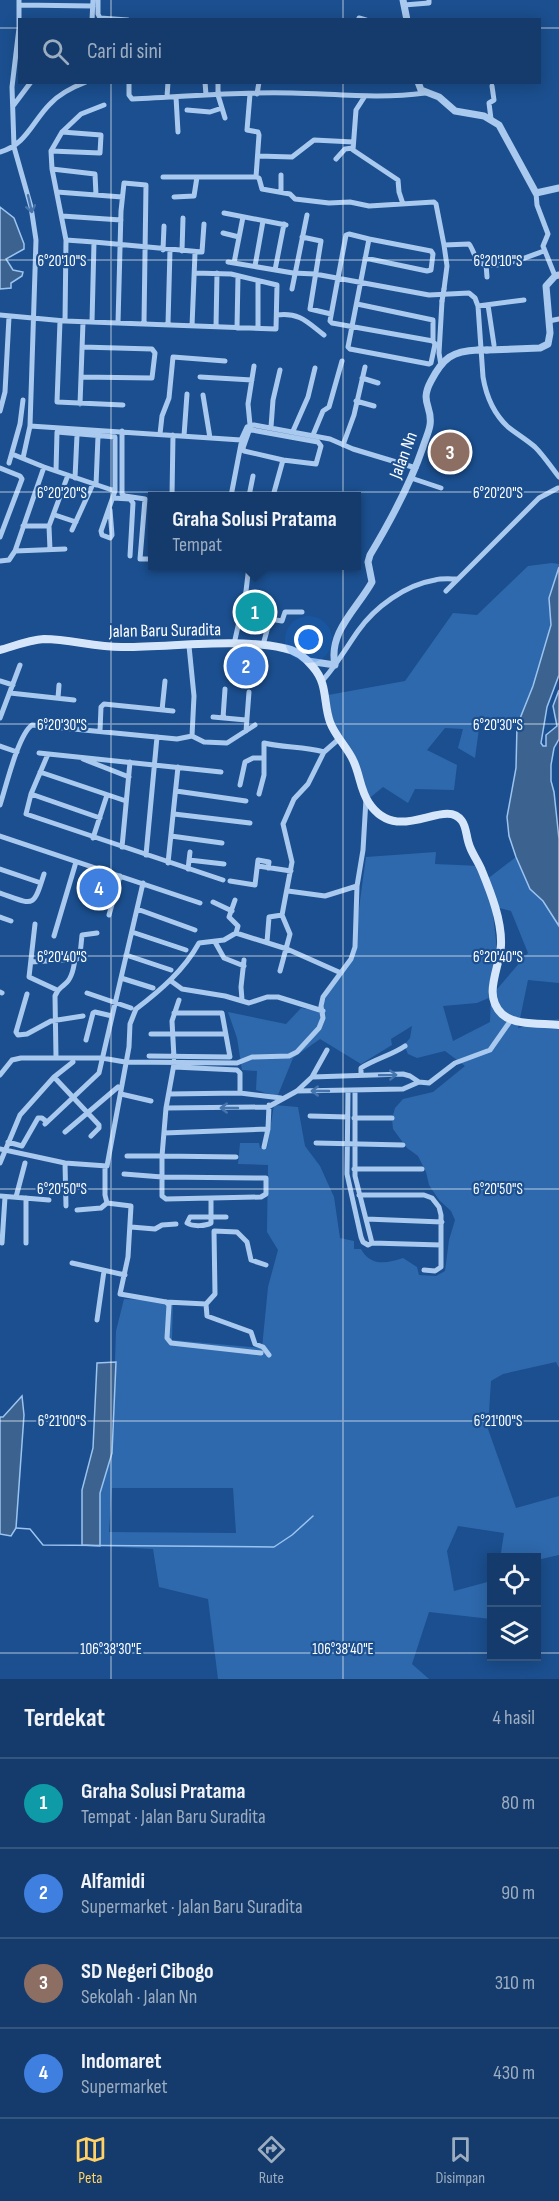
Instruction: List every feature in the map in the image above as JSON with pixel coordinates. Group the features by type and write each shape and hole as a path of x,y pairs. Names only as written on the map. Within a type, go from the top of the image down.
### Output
{"main road":[{"name":"Jalan Baru Suradita","path":"0,650 41,639 122,648 263,645 289,649 299,654 308,661 322,681 330,723 354,762 366,798 375,810 394,822 408,823 433,815 445,814 455,815 463,821 470,848 482,870 500,927 501,947 494,978 493,998 501,1013 511,1020"},
{"path":"511,1020 559,1025"}],"street":[{"path":"98,0 100,18"},
{"path":"406,18 403,2 429,3 429,0"},
{"path":"19,18 19,2 93,3 92,18"},
{"path":"18,51 12,108 14,147 31,207 35,232 30,426 23,458"},
{"path":"12,108 30,84"},
{"path":"0,152 14,147 51,102 82,84"},
{"path":"129,84 130,98 218,95 233,92 365,96 425,93 439,98 454,111 492,119 501,128 536,193 537,206 548,234 543,243 544,251 557,275 546,286 550,341 545,347 478,350 454,354 441,365"},
{"path":"167,97 168,84"},
{"path":"206,84 206,94"},
{"path":"218,84 218,95 225,118"},
{"path":"256,177 258,133 247,130 253,94 258,84"},
{"path":"419,84 425,93"},
{"path":"492,86 494,100 489,103 492,119"},
{"path":"365,96 356,110 354,152 398,180 403,204"},
{"path":"176,97 178,132"},
{"path":"104,105 81,114 62,132 51,151 52,169 66,240 56,400 59,403 123,405"},
{"path":"187,110 210,112 222,108"},
{"path":"51,151 100,153 101,135 62,132"},
{"path":"258,156 292,157 314,140 353,145"},
{"path":"336,159 345,149 353,145"},
{"path":"52,169 95,174 96,195"},
{"path":"281,176 281,192"},
{"path":"163,177 256,177 259,178 262,189 291,194 295,199 350,202 369,207 432,201 435,203 447,266 442,302 439,353 441,365"},
{"path":"174,197 194,196 197,177"},
{"path":"118,323 124,183 146,185 144,323"},
{"path":"536,193 559,188"},
{"path":"57,192 122,197"},
{"path":"224,213 285,224 275,270"},
{"path":"292,289 307,215"},
{"path":"62,216 121,220"},
{"path":"243,217 231,262 295,273 315,274 429,295 469,293 475,298 478,306 485,388 495,411 509,428 533,446 559,477 556,481 558,489 539,498 446,591"},
{"path":"182,251 183,218"},
{"path":"255,266 263,220"},
{"path":"66,240 195,253 203,252 204,224"},
{"path":"164,226 167,250 168,324"},
{"path":"223,233 239,237"},
{"path":"365,258 427,271 431,270 433,254 431,251 347,234 330,314 332,323 433,341"},
{"path":"302,237 321,241 310,309 330,314"},
{"path":"357,304 434,320 433,341 435,344 431,363 348,347 369,239"},
{"path":"92,322 94,242"},
{"path":"444,245 469,244 478,260 486,264 503,264 544,251"},
{"path":"192,326 195,253"},
{"path":"486,264 487,277"},
{"path":"0,315 62,321 276,329 278,286 238,276 195,273"},
{"path":"216,327 217,273"},
{"path":"237,328 238,276"},
{"path":"258,282 258,328"},
{"path":"478,306 524,300"},
{"path":"488,305 494,345"},
{"path":"277,315 286,314 302,318 324,335"},
{"path":"0,411 9,317"},
{"path":"549,321 559,320"},
{"path":"80,404 83,322"},
{"path":"0,332 8,335"},
{"path":"81,377 152,378 155,353 152,349 82,347"},
{"path":"160,434 162,416 169,398 173,357 225,361"},
{"path":"313,435 323,411 329,407 342,361"},
{"name":"Jalan Nn","path":"335,665 333,656 340,629 372,582 368,562 370,555 398,508 416,468 430,425 425,392 441,365"},
{"path":"232,492 243,441 250,425 247,412 254,366"},
{"path":"343,445 354,415 365,367"},
{"path":"293,431 308,397 315,368"},
{"path":"271,427 273,400 280,370"},
{"path":"200,377 252,380"},
{"path":"362,378 378,383"},
{"path":"184,436 187,394"},
{"path":"203,394 210,438"},
{"path":"9,464 20,424 23,400"},
{"path":"356,401 374,406"},
{"path":"250,425 313,435 416,468"},
{"path":"30,426 243,441"},
{"path":"122,431 122,494 143,498 145,501 140,559 148,559"},
{"path":"249,431 321,444 315,465 283,460 244,451 243,441 249,431"},
{"path":"56,471 57,432 116,438 115,491 110,510"},
{"path":"75,478 77,435"},
{"path":"172,492 173,435"},
{"path":"72,530 94,484 98,436"},
{"path":"12,454 115,491"},
{"path":"274,492 283,460"},
{"path":"0,561 9,560 15,551 44,467"},
{"path":"0,537 22,479 20,476 1,470"},
{"path":"50,550 49,526 68,475"},
{"path":"250,492 253,476"},
{"path":"411,478 441,488"},
{"path":"113,498 130,499 133,503 130,556"},
{"path":"55,515 76,522"},
{"path":"23,526 49,526"},
{"path":"15,551 65,549"},
{"path":"234,644 249,570"},
{"path":"322,681 358,630 387,602 422,583 436,579 458,579"},
{"path":"263,645 270,619 282,621 285,612 302,612"},
{"path":"189,645 194,696 192,736"},
{"path":"308,661 335,665"},
{"path":"0,718 2,706 10,693 20,665"},
{"path":"0,681 13,685"},
{"path":"162,710 165,681"},
{"path":"58,698 59,684"},
{"path":"223,718 225,689"},
{"path":"246,731 249,692"},
{"path":"10,693 74,700"},
{"path":"100,731 101,707 104,704 173,711"},
{"path":"213,717 246,720"},
{"path":"0,805 17,752 27,729 32,725 177,739 192,736 204,742 227,743 255,725"},
{"path":"146,855 157,737"},
{"path":"280,971 290,932 282,915 292,862 283,824 294,799 308,784 324,752 340,738"},
{"path":"259,794 264,775 264,743 280,747 311,748 324,752"},
{"path":"0,746 17,752"},
{"path":"39,753 221,772"},
{"path":"48,754 31,794 26,814 223,880"},
{"path":"80,758 129,777"},
{"path":"240,785 245,762 253,758 264,758"},
{"path":"122,847 130,762"},
{"path":"168,863 178,767"},
{"path":"40,772 126,801"},
{"path":"176,791 246,801"},
{"path":"31,794 100,818"},
{"path":"93,838 107,795"},
{"path":"0,1076 15,1059 56,1057 102,1058 125,1062 237,1063 252,1057 289,1056 297,1052 316,1033 323,1018 321,1006 324,997 351,959 355,947 357,886 363,850 366,798"},
{"path":"174,814 250,823"},
{"path":"0,836 200,903"},
{"path":"171,836 222,843"},
{"path":"188,869 190,852"},
{"path":"189,860 224,864"},
{"path":"54,936 76,862"},
{"path":"230,881 255,885 258,867 291,871"},
{"path":"0,869 41,883"},
{"path":"0,893 29,902 38,895 44,874"},
{"path":"109,915 120,876"},
{"path":"8,1142 22,1146 38,1118 42,1118 46,1123 98,1075 143,884"},
{"path":"288,891 325,896 357,886"},
{"path":"107,1203 105,1166 108,1165 114,1123 122,1094 130,1024 136,1008 171,981 194,953 199,942 224,940 236,933 238,926 229,917 235,900"},
{"path":"213,902 232,911"},
{"path":"137,909 195,930"},
{"path":"267,942 269,917 282,915"},
{"path":"0,917 11,921"},
{"path":"35,924 30,979 57,990"},
{"path":"132,932 186,950"},
{"path":"56,1057 57,990 67,983 75,959 80,955 82,935 97,933"},
{"path":"236,933 287,949 341,973"},
{"path":"215,942 224,958 244,963 242,1000"},
{"path":"126,955 171,970"},
{"path":"31,962 75,959"},
{"path":"121,978 153,988"},
{"path":"171,981 182,989 242,1000 249,1004 267,997 278,997 322,1011"},
{"path":"87,993 131,1008"},
{"path":"27,994 16,1032 18,1035 27,1034 46,1023 82,1016"},
{"path":"124,1174 162,1177 266,1178 266,1194 261,1197 163,1198 162,1177 162,1156 166,1108 174,1062 172,1035 174,1013 178,1000"},
{"path":"174,1013 222,1012 230,1057 174,1062"},
{"path":"86,1040 93,1013 112,1016"},
{"path":"312,1077 403,1074 419,1082 429,1083 455,1063 490,1050 511,1020"},
{"path":"152,1034 225,1034"},
{"path":"361,1075 361,1068 405,1046"},
{"path":"166,1108 268,1107 297,1091 312,1077 327,1050"},
{"path":"149,1056 174,1062 237,1070 240,1073 240,1094"},
{"path":"0,1162 2,1150 20,1115 54,1077 73,1062"},
{"path":"0,1063 9,1064"},
{"path":"54,1077 99,1125 91,1136"},
{"path":"297,1091 403,1089 419,1082"},
{"path":"65,1132 118,1087"},
{"path":"348,1091 351,1118"},
{"path":"355,1091 347,1174 361,1237 366,1244 441,1245"},
{"path":"122,1094 151,1101"},
{"path":"169,1094 240,1094 285,1097"},
{"path":"264,1147 268,1129 269,1097"},
{"path":"310,1116 392,1118"},
{"path":"164,1133 268,1129"},
{"path":"316,1143 403,1145"},
{"path":"350,1144 358,1195 372,1243"},
{"path":"2,1150 65,1163 105,1166"},
{"path":"127,1156 236,1157"},
{"path":"16,1197 24,1163"},
{"path":"65,1163 66,1206"},
{"path":"354,1169 422,1169"},
{"path":"358,1195 429,1197 439,1207 442,1222 440,1269 424,1270"},
{"path":"2,1244 2,1197 49,1200"},
{"path":"26,1198 26,1243"},
{"path":"211,1198 211,1217 226,1217"},
{"path":"77,1210 100,1208 107,1203 130,1205 131,1227 125,1275 120,1294 166,1302 206,1304"},
{"path":"366,1219 442,1222"},
{"path":"131,1227 156,1229 162,1225 176,1224"},
{"path":"266,1266 251,1260 247,1242 237,1232 214,1231 215,1294 206,1304 207,1316 251,1332 255,1344 263,1347 269,1355"},
{"path":"72,1263 125,1275"},
{"path":"97,1320 104,1271"},
{"path":"166,1302 169,1305 167,1338 171,1343 261,1353"}],"shaded area":[{"path":"0,207 14,218 24,249 6,259 13,270 23,272 22,276 11,283 11,288 0,289"},
{"path":"559,564 559,567 549,598 551,624 533,686 517,726 480,721 475,758 458,748 463,729 445,728 427,750 457,765 454,790 415,789 408,803 383,787 366,801 360,779 333,721 328,695 405,681 453,613 477,615 528,566"},
{"path":"559,567 559,675 547,707 541,743 546,746 546,735 557,726 553,706 559,690 559,739 554,748 551,781 559,839 559,926 543,901 530,889 509,836 507,817 516,768 517,726 533,686 551,625 549,598"},
{"path":"436,852 435,864 480,866 486,880 516,857 530,889 543,901 559,926 559,983 528,980 518,1028 559,1019 559,1368 556,1362 503,1374 491,1381 488,1429 516,1508 559,1496 559,1555 541,1559 541,1553 501,1553 504,1533 458,1526 447,1551 454,1591 487,1582 487,1619 429,1612 412,1664 429,1679 218,1679 208,1599 159,1587 153,1549 100,1546 100,1493 112,1453 116,1331 124,1299 173,1301 172,1340 262,1348 268,1287 278,1250 267,1232 268,1165 238,1164 240,1143 259,1143 260,1148 267,1148 274,1105 298,1107 305,1146 320,1166 334,1197 340,1238 354,1241 354,1249 361,1249 374,1261 391,1262 403,1258 417,1267 419,1275 436,1276 445,1271 449,1240 455,1220 451,1211 439,1200 429,1185 426,1172 418,1156 407,1148 393,1129 392,1119 395,1108 403,1099 433,1092 465,1066 445,1051 417,1058 408,1054 404,1045 410,1038 412,1026 391,1039 392,1045 361,1064 320,1039 293,1058 278,1095 256,1090 257,1071 242,1070 237,1038 228,1012 286,1024 301,1008 318,1011 353,952 366,857","holes":["492,906 511,911 528,953 492,995 498,958","491,997 490,1022 453,1041 443,1006 477,1003","112,1488 233,1488 236,1533 109,1532"]},
{"path":"116,1362 112,1453 100,1493 100,1546 82,1545 82,1490 93,1448 97,1363"},
{"path":"22,1396 24,1415 16,1528 11,1536 0,1534 0,1417 3,1417"}],"waterway":[{"path":"16,1528 30,1529 43,1545 274,1547 292,1535 313,1516"}],"place":[{"name":"SD Negeri Cibogo","path":"450,452"},
{"name":"Graha Solusi Pratama","path":"255,612"},
{"name":"Alfamidi","path":"246,666"},
{"name":"Indomaret","path":"99,888"}]}
